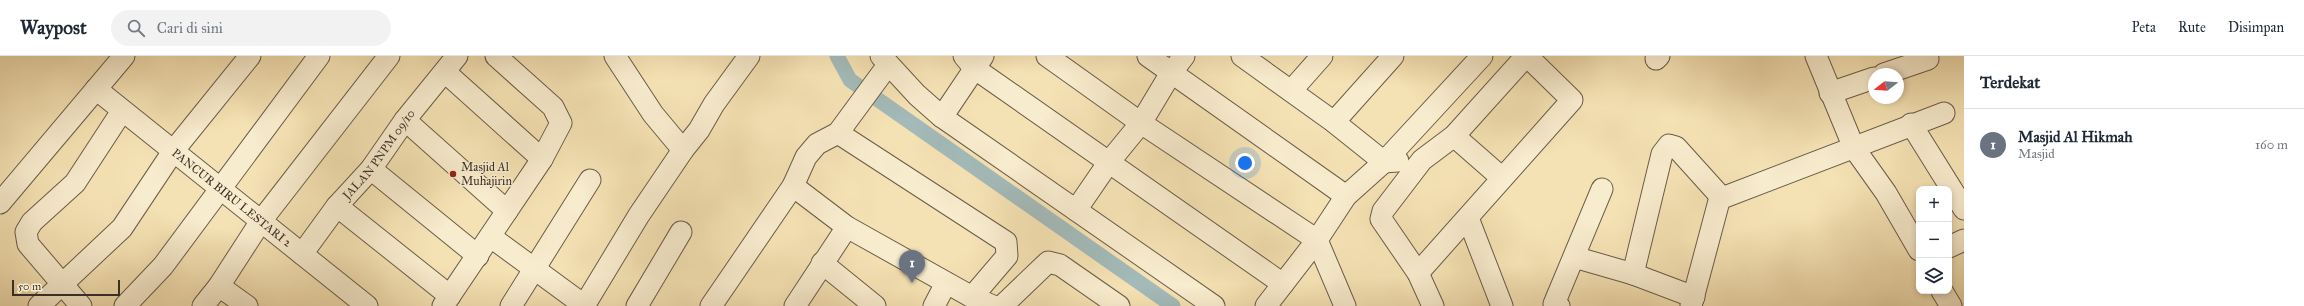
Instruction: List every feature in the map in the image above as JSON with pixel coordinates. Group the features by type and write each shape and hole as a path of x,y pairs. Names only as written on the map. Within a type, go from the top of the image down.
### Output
{"street":[{"path":"0,203 124,56"},
{"path":"39,306 64,285 122,228 174,150 250,56"},
{"path":"126,306 163,266 219,188 319,56"},
{"path":"203,306 219,286 261,221 390,56"},
{"path":"337,206 447,301 542,159 561,123 553,107 496,56"},
{"path":"615,56 653,114 683,150"},
{"path":"491,236 584,306 639,215 683,150 699,130 714,104 749,56"},
{"path":"1046,56 1141,123 1317,240 1345,306"},
{"path":"1148,56 1346,196"},
{"path":"1076,210 1109,162 1141,123 1171,73 1184,56"},
{"path":"1291,91 1322,56"},
{"path":"1334,122 1393,56"},
{"path":"1266,306 1317,240 1346,196 1384,162 1482,56"},
{"path":"1418,273 1572,100 1527,56 1454,136 1422,160 1383,211 1381,219 1418,273 1433,306"},
{"path":"1816,56 1854,148 1886,192 1916,245"},
{"path":"1254,59 1291,91 1334,122 1384,162 1422,160"},
{"path":"1902,68 1928,59"},
{"path":"942,116 974,60 1109,162 1284,284"},
{"path":"712,306 793,186 806,157 817,144 838,133 872,85 885,61 942,116 1214,306"},
{"path":"451,64 542,159"},
{"name":"JALAN PNPM 09/10","path":"302,254 337,206 371,169 405,120 451,64"},
{"path":"1830,93 1868,80"},
{"name":"PANCUR BIRU LESTARI 2","path":"96,89 367,306"},
{"path":"81,306 28,244 26,232 32,222 75,183 122,111"},
{"path":"1574,256 1633,274 1693,302 1719,201 1722,198 1854,148 1911,124 1944,113"},
{"path":"405,120 508,211"},
{"path":"1911,124 1964,209"},
{"path":"838,133 1006,242 1007,256 972,297"},
{"path":"1454,136 1502,178"},
{"path":"1633,274 1662,154 1669,145 1676,147 1722,198"},
{"path":"371,169 478,256"},
{"path":"511,306 590,180"},
{"path":"793,186 847,227 946,283 993,306"},
{"path":"1559,306 1554,304 1602,188"},
{"path":"1468,218 1502,306"},
{"path":"795,306 847,227"},
{"path":"637,306 681,232"},
{"path":"1952,245 1964,240"},
{"path":"1002,306 1048,262 1060,266 1119,306"},
{"path":"822,263 875,306"},
{"path":"934,306 946,283"},
{"path":"219,286 247,306"},
{"path":"1944,294 1951,306"}],"waterway":[{"path":"837,56 850,80 1173,306"}],"place":[{"name":"Masjid Al Muhajirin","path":"453,174"},
{"name":"Masjid Al Hikmah","path":"912,283"}]}
